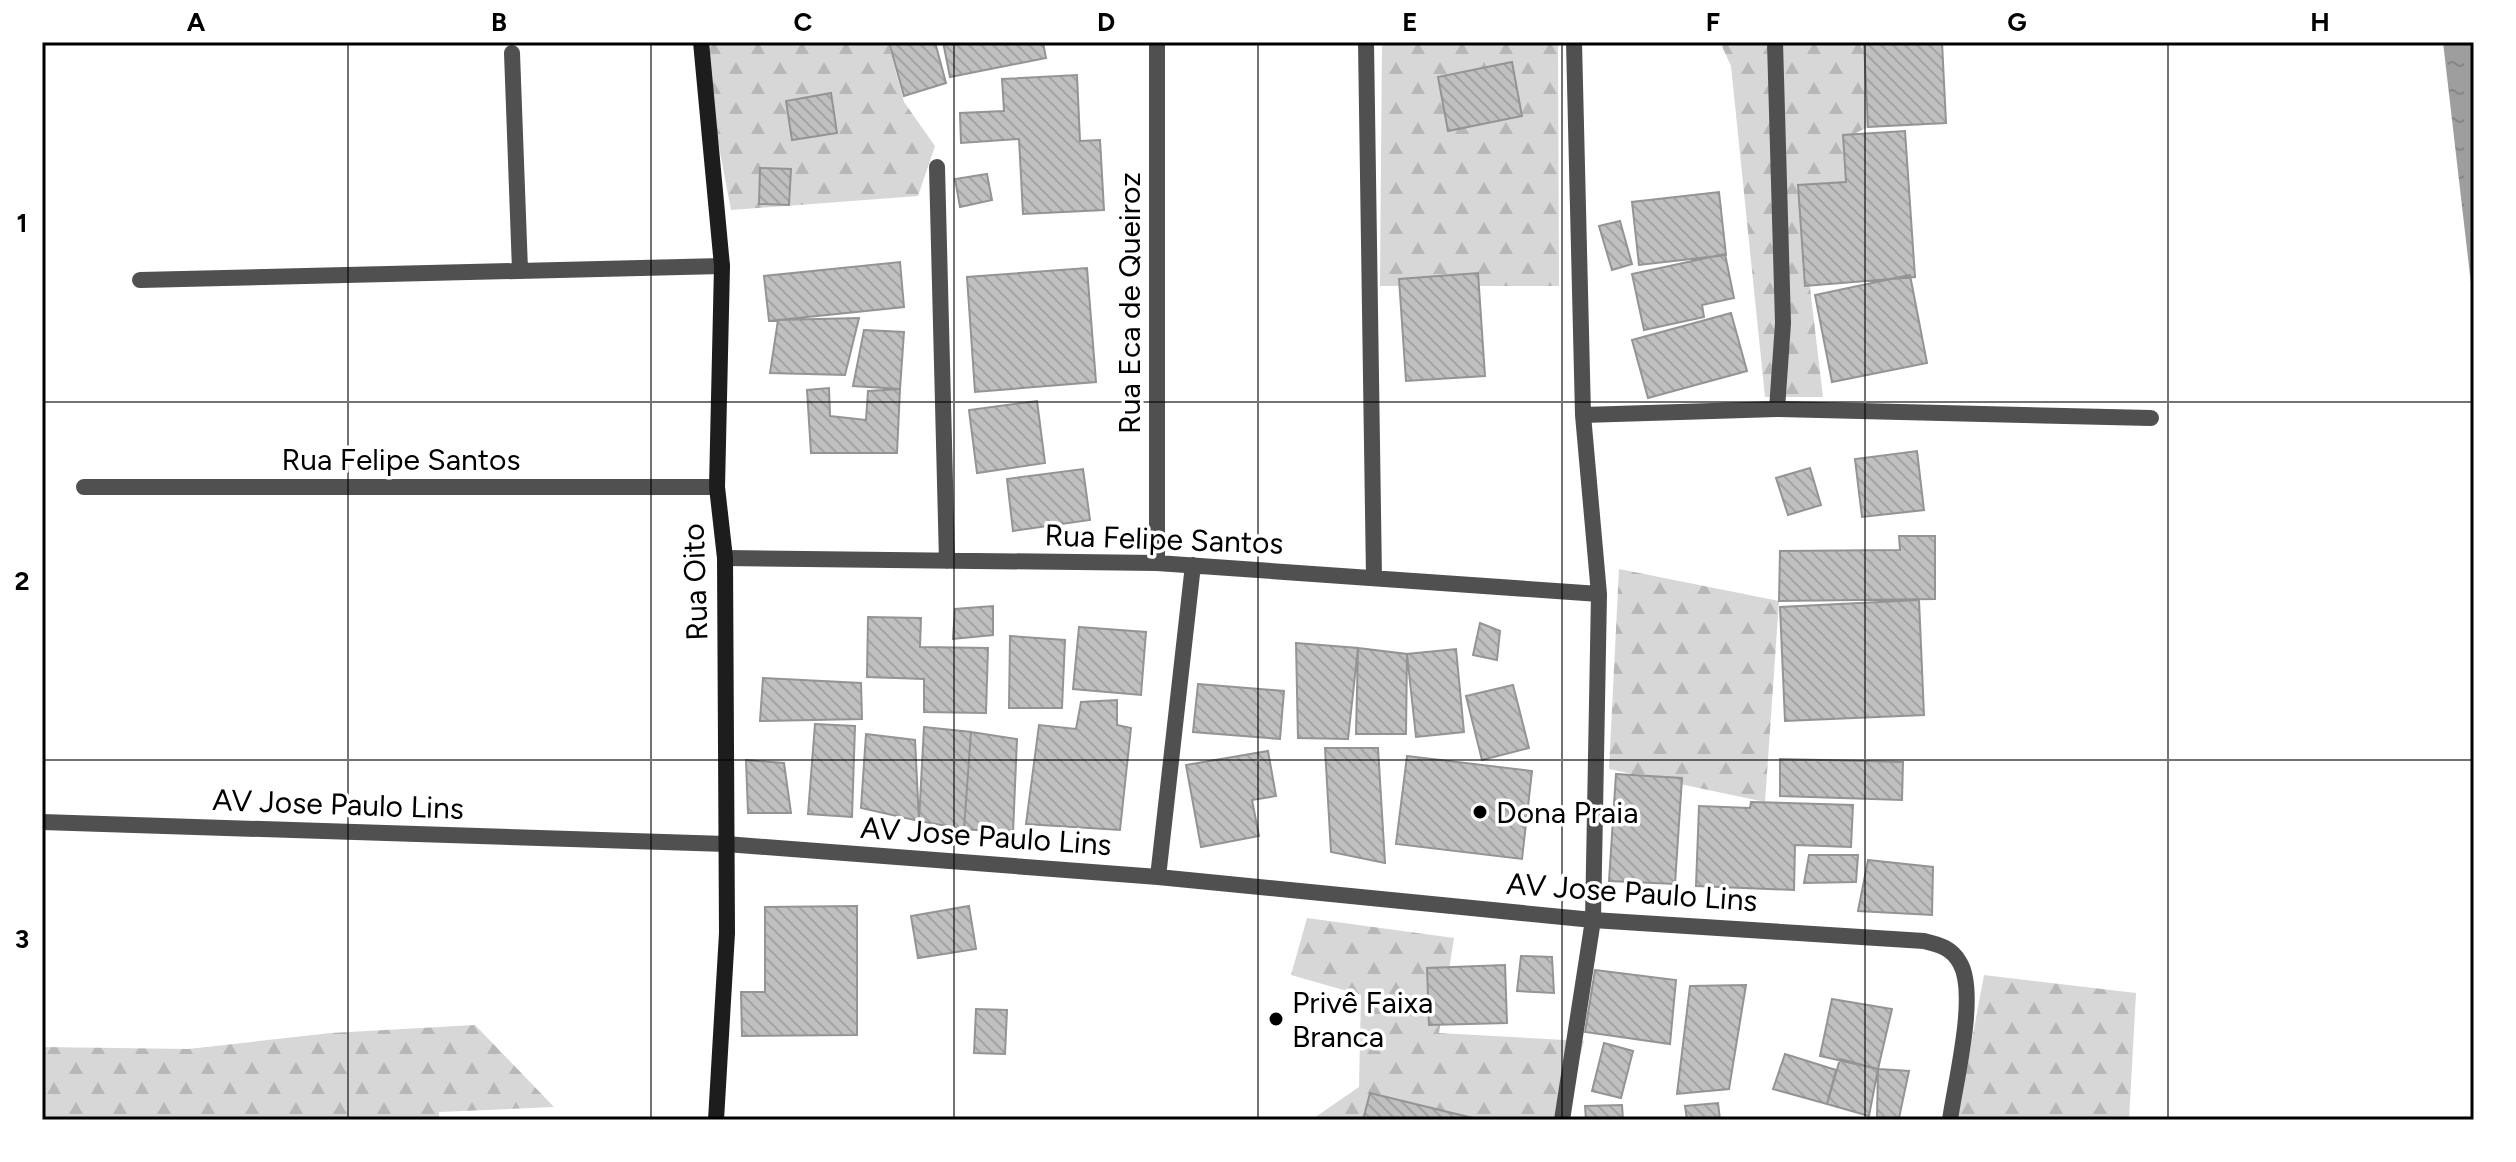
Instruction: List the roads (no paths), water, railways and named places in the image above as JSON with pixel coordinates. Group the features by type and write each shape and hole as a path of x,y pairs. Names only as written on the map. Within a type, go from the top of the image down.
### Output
{"main road":[{"name":"Rua Oito","path":"701,42 722,266 717,487 725,558 727,933 716,1120"}],"street":[{"name":"Rua Eca de Queiroz","path":"1157,42 1157,563"},
{"path":"1366,42 1374,578"},
{"path":"1562,1120 1593,920 1599,594 1583,415 1574,42"},
{"path":"1775,42 1783,323 1777,409"},
{"path":"512,53 520,270"},
{"path":"937,167 947,561"},
{"path":"140,280 722,266"},
{"path":"1583,415 1777,409 2151,418"},
{"name":"Rua Felipe Santos","path":"84,487 717,487"},
{"name":"Rua Felipe Santos","path":"725,558 1157,563 1599,594"},
{"path":"1158,877 1193,565"},
{"name":"AV Jose Paulo Lins","path":"42,822 726,844 1158,877 1593,920 1924,941 1946,947 1962,965 1965,976 1965,1014 1950,1120"}],"water":[{"path":"2443,42 2474,42 2474,310"}],"place":[{"name":"Dona Praia","path":"1480,812"},
{"name":"Privê Faixa Branca","path":"1276,1019"}]}
